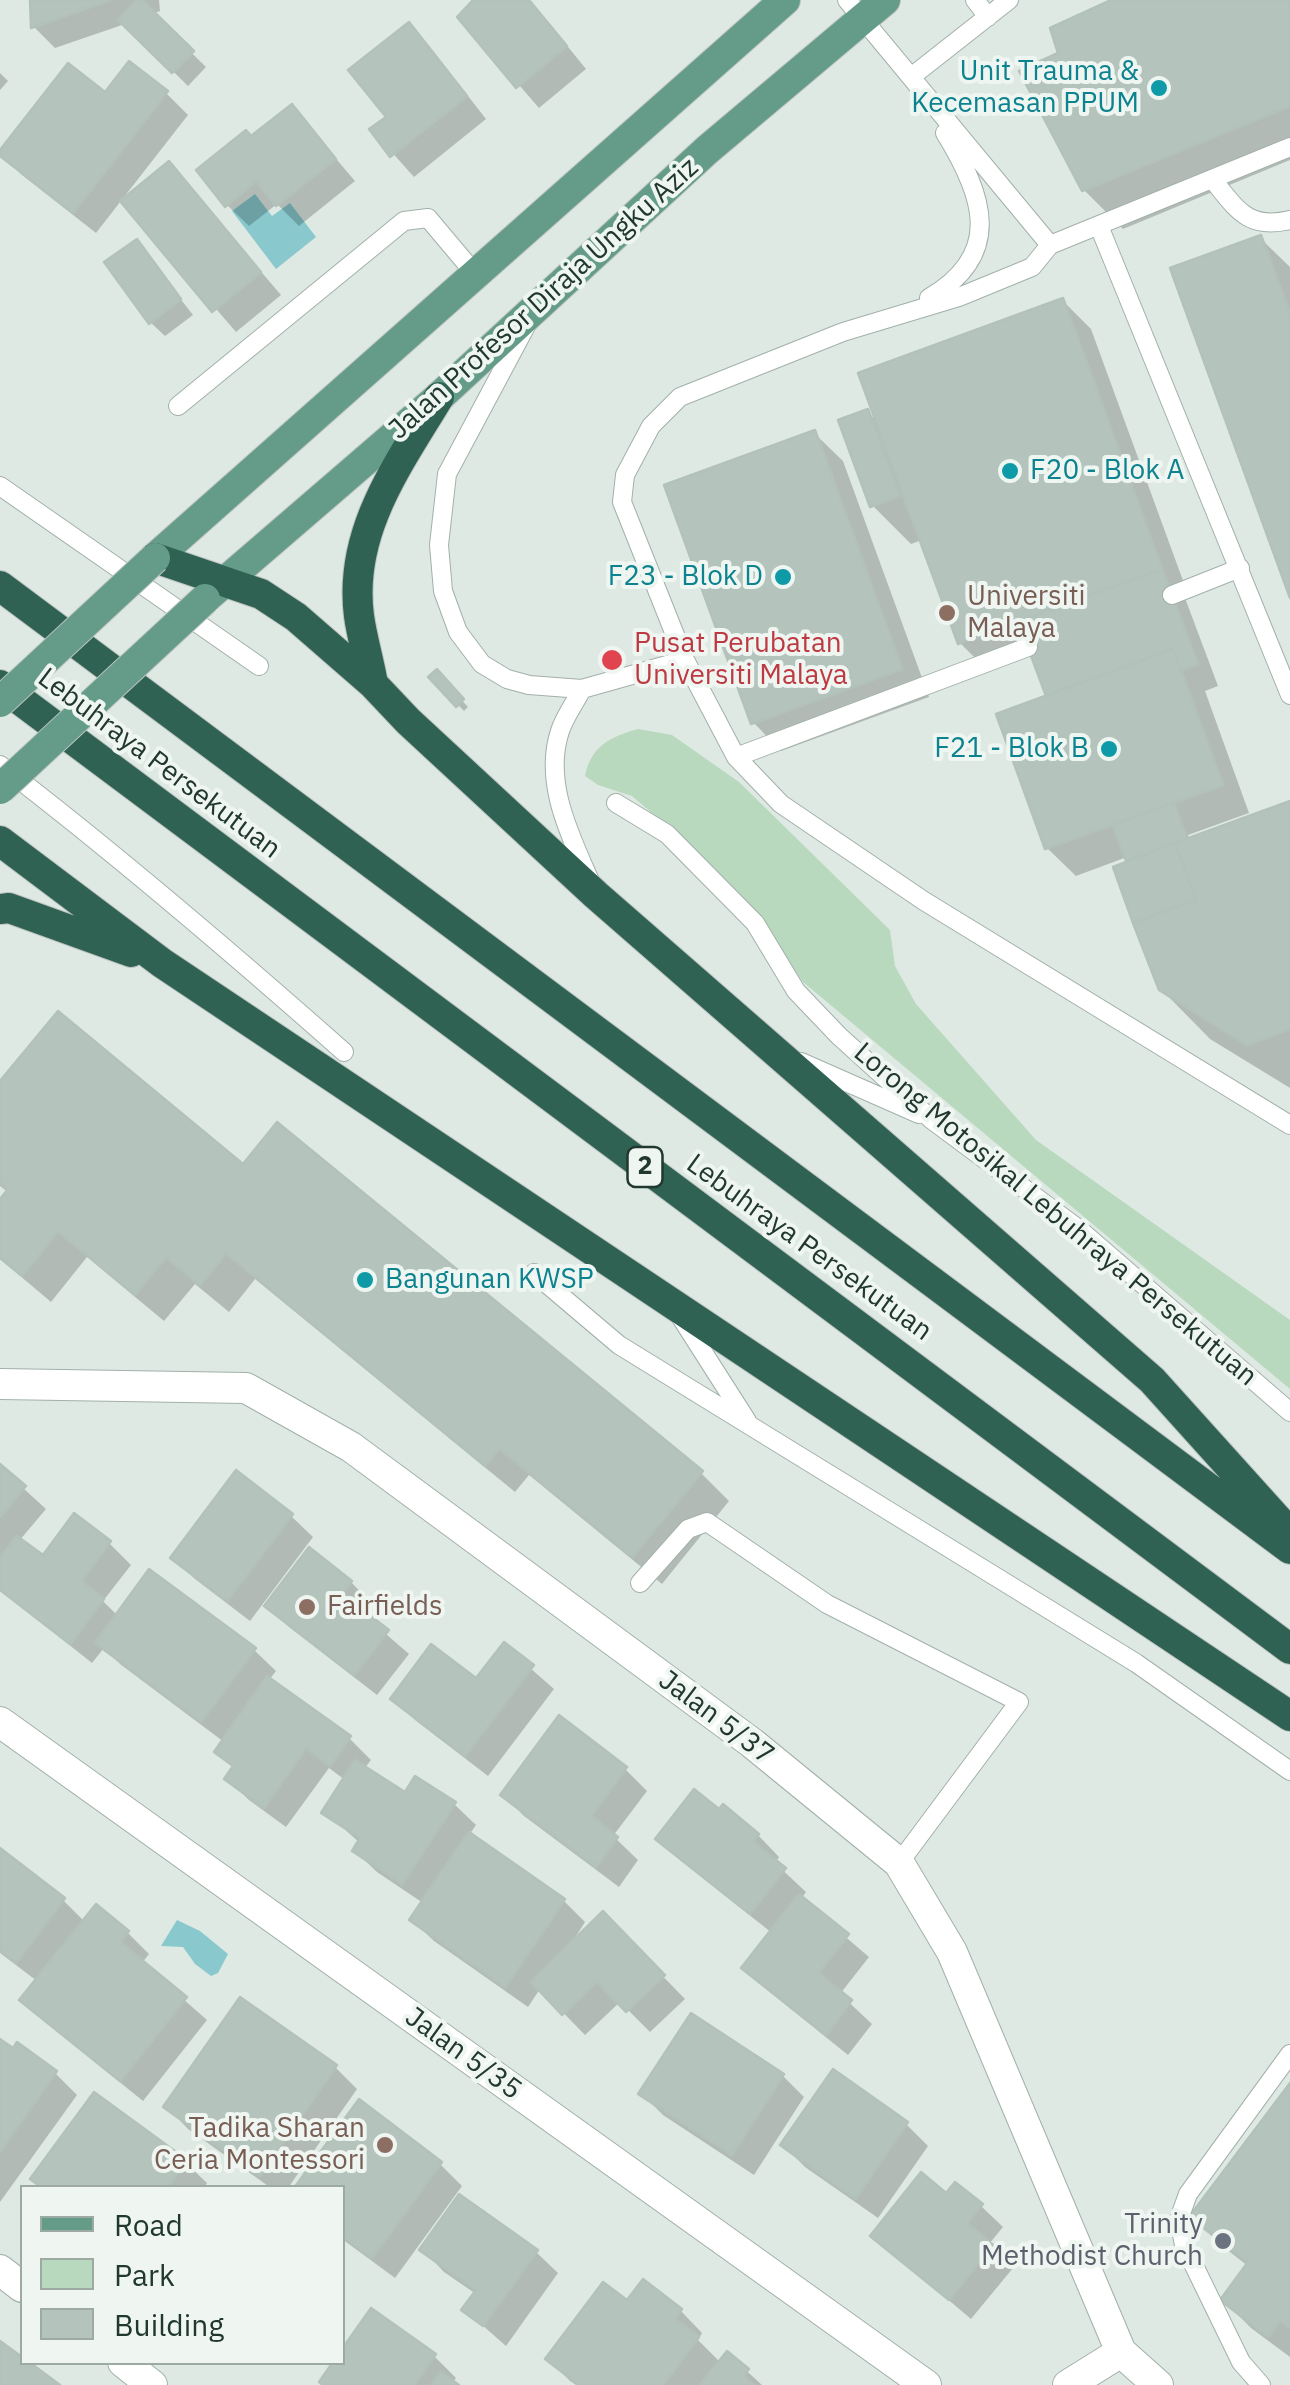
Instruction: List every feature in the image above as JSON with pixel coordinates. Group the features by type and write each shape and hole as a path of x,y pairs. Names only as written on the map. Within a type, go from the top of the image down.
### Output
{"highway":[{"path":"374,684 358,614 360,557 377,499 440,397"},
{"path":"155,558 215,589 261,594 296,617 374,684 408,721 596,895 1152,1380 1290,1533"},
{"name":"Lebuhraya Persekutuan","path":"0,586 1290,1549"},
{"name":"Lebuhraya Persekutuan","path":"0,685 1290,1649"},
{"path":"0,841 162,963 1290,1716"},
{"path":"0,910 9,908 162,963"}],"main road":[{"path":"0,702 155,558 785,0"},
{"name":"Jalan Profesor Diraja Ungku Aziz","path":"0,788 215,589 440,397 865,6"}],"street":[{"name":"Jalan 5/37","path":"0,1384 246,1388 351,1446 752,1742 899,1864 952,1952 1121,2352 1158,2385"},
{"name":"Jalan 5/35","path":"0,1722 926,2385"},
{"path":"0,2270 20,2285"},
{"path":"1068,2385 1121,2352"},
{"path":"126,2365 152,2385"}],"lane":[{"path":"975,0 988,17"},
{"path":"911,78 1009,0"},
{"path":"865,6 967,168 978,202 979,238 970,264 955,283 910,309"},
{"path":"911,78 1050,245"},
{"path":"1290,148 1050,245 1032,267 959,297 843,332 680,397 651,426 625,474 622,502 685,660 736,756 781,804 924,901 1290,1124"},
{"path":"1212,179 1240,212 1255,222 1290,220"},
{"path":"178,406 404,222 428,218 476,275"},
{"path":"1099,226 1290,694"},
{"path":"538,304 447,474 439,546 443,591 458,632 482,664 518,682 582,690 685,660"},
{"path":"0,486 259,666"},
{"path":"1172,595 1240,568"},
{"path":"736,756 1028,647"},
{"path":"582,690 561,727 554,756 560,805 596,895"},
{"path":"0,766 208,933 344,1052"},
{"name":"Lorong Motosikal Lebuhraya Persekutuan","path":"616,803 667,834 756,923 796,991 839,1036 932,1120 1080,1230 1290,1412"},
{"path":"782,1054 932,1120"},
{"path":"534,1273 619,1344 1136,1663 1290,1771"},
{"path":"672,1304 750,1425"},
{"path":"640,1583 688,1529 707,1522 827,1604 1019,1702 899,1864"},
{"path":"1262,2385 1241,2362 1184,2244 1179,2219 1188,2194 1290,2054"}],"green space":[{"path":"638,729 672,735 739,782 890,930 895,966 916,1004 1036,1140 1290,1320 1290,1389 803,982 750,909 674,832 632,796 598,785 585,776 592,757 603,744"}],"water":[{"path":"255,194 272,216 290,203 316,237 276,269 232,211"},
{"path":"177,1920 200,1931 228,1954 218,1973 211,1976 195,1964 183,1947 161,1946"}],"building":[{"path":"30,0 110,0 31,28"},
{"path":"137,0 142,0 194,51 172,73 118,20"},
{"path":"473,0 529,0 567,46 516,88 457,17"},
{"name":"Unit Trauma & Kecemasan PPUM","path":"1111,0 1290,0 1290,106 1082,191 1019,71 1058,53 1050,28"},
{"path":"409,22 467,96 390,157 369,129 386,117 348,70"},
{"path":"129,61 168,91 73,213 0,156 0,150 68,63 105,92"},
{"path":"292,104 336,159 276,206 256,181 225,207 196,170 246,130 251,136"},
{"path":"169,161 261,272 212,312 120,201"},
{"path":"1261,235 1290,314 1290,598 1170,268"},
{"path":"137,239 181,299 149,324 104,262"},
{"name":"F20 - Blok A","path":"1063,298 1162,569 958,644 858,373"},
{"path":"868,409 900,496 870,507 838,420"},
{"name":"F23 - Blok D","path":"815,430 902,669 751,724 664,485"},
{"path":"1162,569 1198,664 1181,670 1173,649 1046,696 1018,621"},
{"name":"F21 - Blok B","path":"1173,649 1223,785 1045,849 996,714"},
{"path":"437,669 464,699 456,707 428,677"},
{"path":"1290,801 1290,1029 1247,1045 1159,990 1133,923 1196,900 1175,843"},
{"path":"1174,803 1187,839 1126,861 1113,825"},
{"path":"1175,843 1196,900 1133,923 1113,867"},
{"name":"Bangunan KWSP","path":"58,1011 243,1164 277,1122 703,1471 632,1557 499,1448 485,1466 226,1253 200,1285 166,1257 135,1295 58,1231 22,1276 0,1258 0,1199 8,1189 0,1183 0,1081"},
{"path":"0,1464 26,1486 0,1517"},
{"path":"236,1470 293,1514 227,1601 170,1558"},
{"path":"74,1513 111,1541 81,1581 104,1599 70,1644 0,1590 0,1557 17,1536 43,1555"},
{"path":"309,1547 352,1581 342,1594 389,1630 354,1675 264,1606"},
{"path":"149,1569 256,1648 201,1722 95,1643"},
{"path":"504,1642 534,1665 465,1756 390,1699 431,1644 476,1678"},
{"path":"267,1676 351,1736 330,1766 306,1748 264,1808 224,1779 233,1766 214,1752"},
{"path":"559,1715 627,1767 591,1816 618,1837 596,1867 500,1795"},
{"path":"355,1760 405,1792 415,1776 456,1802 402,1884 352,1851 360,1838 321,1813"},
{"path":"694,1789 719,1809 723,1804 759,1834 753,1842 786,1868 750,1914 655,1839"},
{"path":"469,1832 565,1899 505,1987 409,1920"},
{"path":"0,1848 65,1898 16,1963 0,1951"},
{"path":"799,1894 849,1934 818,1973 852,2000 826,2035 741,1968"},
{"path":"96,1904 129,1931 120,1942 187,1997 120,2081 19,2000"},
{"path":"603,1911 665,1975 626,2012 597,1982 562,2015 531,1982"},
{"path":"240,1997 337,2065 260,2176 163,2107"},
{"path":"691,2013 784,2074 732,2155 638,2094"},
{"path":"0,2039 13,2048 17,2042 57,2071 0,2151"},
{"path":"833,2069 908,2122 855,2199 780,2145"},
{"path":"1290,2083 1290,2328 1280,2321 1268,2337 1220,2300 1248,2262 1189,2217"},
{"path":"94,2092 187,2160 169,2185 38,2185 30,2179"},
{"path":"359,2099 442,2162 372,2258 345,2238 345,2185 296,2185"},
{"path":"921,2172 946,2193 955,2182 983,2204 967,2223 993,2245 949,2300 870,2236"},
{"path":"459,2194 538,2250 483,2326 461,2310 476,2290 419,2250"},
{"path":"643,2279 682,2309 675,2319 699,2337 663,2385 579,2385 545,2359 603,2282 627,2300"},
{"path":"371,2308 436,2354 414,2385 323,2385 319,2382 331,2365 345,2365 345,2345"},
{"path":"0,2341 20,2356 20,2365 33,2365 60,2385 0,2385"},
{"path":"727,2351 749,2369 743,2376 754,2385 700,2385"},
{"path":"441,2372 459,2385 431,2385"}],"place":[{"name":"Unit Trauma & Kecemasan PPUM","path":"1159,88"},
{"name":"F20 - Blok A","path":"1010,471"},
{"name":"F23 - Blok D","path":"783,577"},
{"name":"Universiti Malaya","path":"947,613"},
{"name":"Pusat Perubatan Universiti Malaya","path":"612,660"},
{"name":"F21 - Blok B","path":"1109,749"},
{"name":"Bangunan KWSP","path":"365,1280"},
{"name":"Fairfields","path":"307,1607"},
{"name":"Tadika Sharan Ceria Montessori","path":"385,2145"},
{"name":"Trinity Methodist Church","path":"1223,2241"}]}
